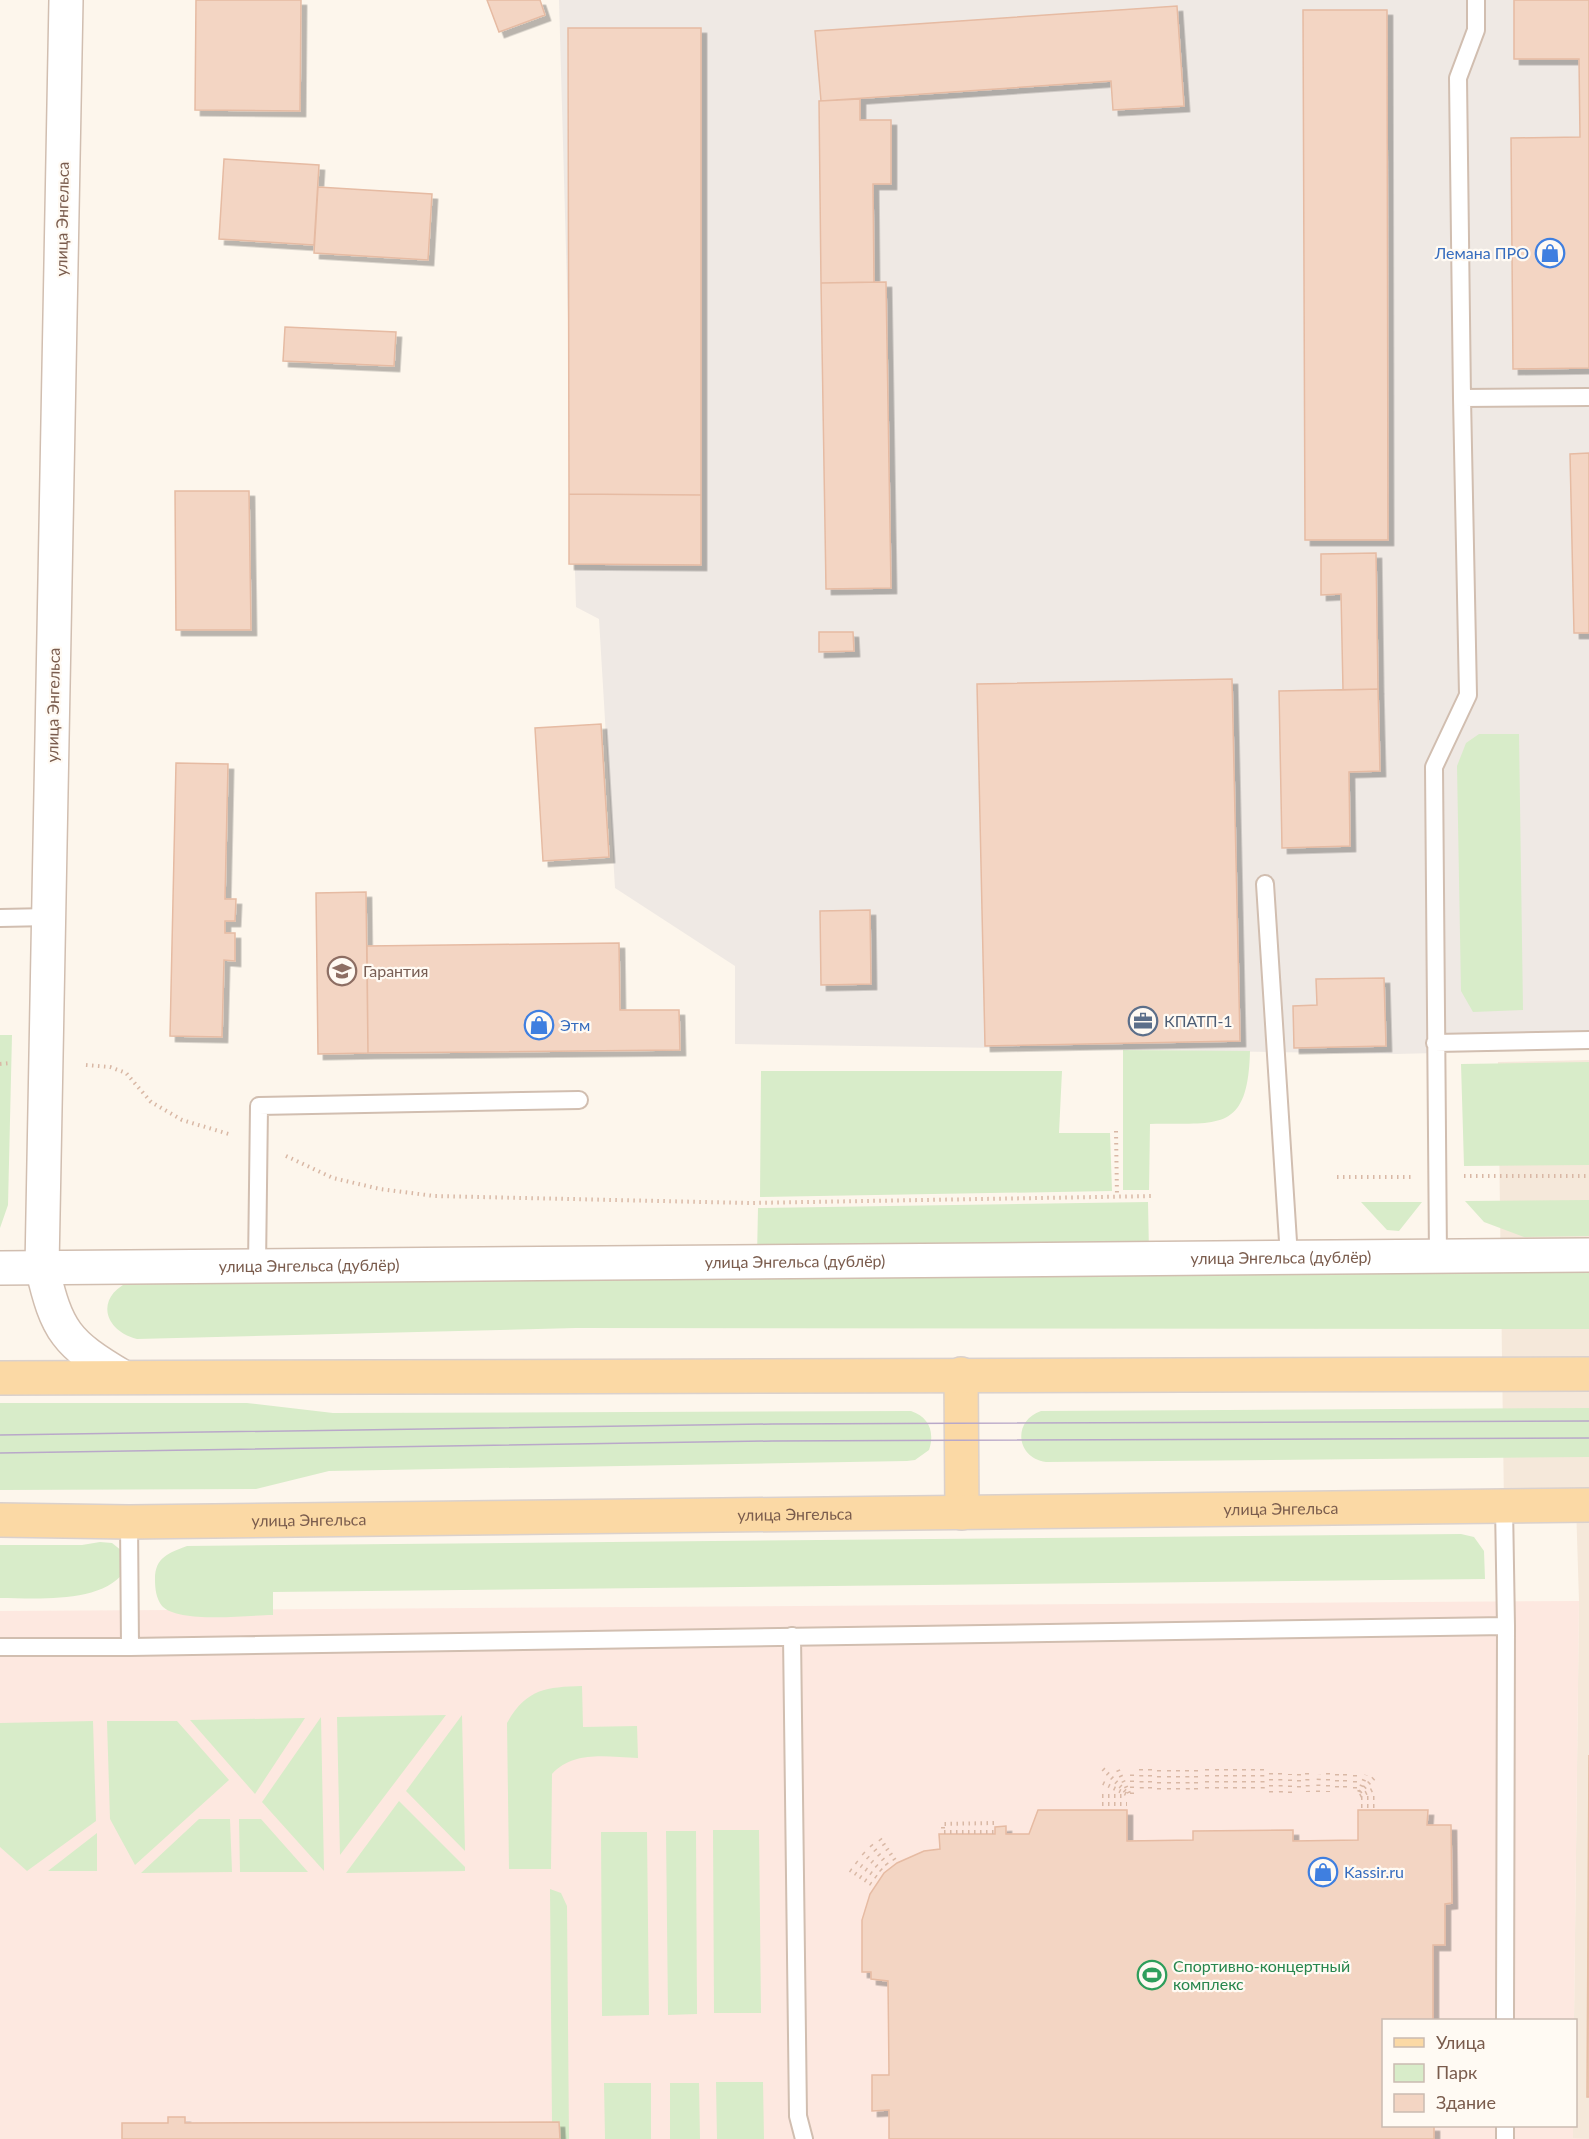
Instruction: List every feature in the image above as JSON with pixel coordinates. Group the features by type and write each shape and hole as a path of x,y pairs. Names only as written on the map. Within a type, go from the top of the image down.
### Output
{"main road":[{"path":"961,1374 962,1513"},
{"path":"0,1378 1589,1374"},
{"name":"улица Энгельса","path":"0,1520 129,1522 1589,1505"}],"street":[{"name":"улица Энгельса","path":"66,0 42,1267 50,1300 63,1331 86,1355 123,1377"},
{"name":"улица Энгельса (дублёр)","path":"0,1268 1589,1255"}],"lane":[{"path":"1438,1256 1434,767 1468,695 1458,78 1476,30 1476,0"},
{"path":"1462,398 1589,397"},
{"path":"1265,884 1289,1257"},
{"path":"0,918 49,917"},
{"path":"1436,1043 1589,1040"},
{"path":"257,1266 259,1106 579,1100"},
{"path":"1504,1506 1505,2019"},
{"path":"129,1522 130,1647"},
{"path":"0,1647 130,1647 1506,1626"},
{"path":"792,1636 798,2116 804,2139"}],"path":[{"path":"86,1065 110,1067 126,1073 151,1102 182,1120 258,1143 333,1178 380,1190 434,1196 750,1203 1155,1196"},
{"path":"1116,1131 1117,1196"},
{"path":"1103,1769 1128,1794"},
{"path":"1150,1769 1150,1793"},
{"path":"1207,1769 1208,1793"},
{"path":"1217,1769 1217,1793"},
{"path":"1226,1769 1226,1793"},
{"path":"1244,1769 1244,1793"},
{"path":"1253,1769 1253,1793"},
{"path":"1262,1769 1263,1792"},
{"path":"1118,1770 1128,1794"},
{"path":"1128,1794 1132,1770"},
{"path":"1142,1770 1142,1793"},
{"path":"1159,1770 1159,1793"},
{"path":"1169,1770 1169,1793"},
{"path":"1178,1770 1178,1793"},
{"path":"1187,1770 1188,1793"},
{"path":"1196,1770 1196,1793"},
{"path":"1234,1770 1235,1793"},
{"path":"1271,1773 1271,1793"},
{"path":"1280,1773 1281,1793"},
{"path":"1290,1773 1290,1793"},
{"path":"1307,1773 1308,1792"},
{"path":"1328,1773 1328,1792"},
{"path":"1299,1774 1299,1792"},
{"path":"1318,1792 1319,1774"},
{"path":"1337,1774 1337,1792"},
{"path":"1345,1774 1346,1792"},
{"path":"1355,1775 1359,1794"},
{"path":"1359,1794 1366,1775"},
{"path":"1359,1794 1376,1776"},
{"path":"1103,1783 1128,1794"},
{"path":"1359,1794 1376,1788"},
{"path":"1102,1796 1128,1794"},
{"path":"1359,1794 1377,1798"},
{"path":"1102,1804 1127,1804"},
{"path":"1360,1806 1377,1806"},
{"path":"994,1823 943,1824 943,1832 995,1832"},
{"path":"880,1839 897,1863"},
{"path":"871,1845 890,1868"},
{"path":"863,1853 884,1873"},
{"path":"856,1862 879,1880"},
{"path":"850,1869 874,1886"}],"shaded area":[{"path":"559,0 1589,0 1589,1049 1396,1054 735,1044 735,966 615,888 599,619 576,607"},
{"path":"1589,1060 1589,2139 1573,2139 1573,2127 1577,2127 1577,2019 1574,2019 1579,1601 1576,1505 1504,1506 1498,1062"},
{"path":"1579,1601 1574,2019 1382,2019 1382,2127 1573,2127 1573,2138 1589,2139 0,2139 0,1611"}],"green space":[{"path":"1479,734 1519,734 1523,1010 1473,1012 1461,991 1457,766 1466,743"},
{"path":"0,1035 12,1035 8,1205 0,1228"},
{"path":"1123,1050 1250,1051 1248,1078 1243,1098 1235,1110 1224,1118 1211,1122 1150,1124 1149,1190 1123,1190"},
{"path":"1589,1062 1589,1165 1464,1166 1461,1064"},
{"path":"761,1071 1062,1071 1059,1133 1110,1133 1112,1191 760,1197"},
{"path":"1589,1200 1589,1236 1524,1237 1484,1222 1465,1201"},
{"path":"1148,1202 1149,1252 757,1256 758,1208"},
{"path":"1361,1202 1422,1202 1399,1231 1387,1230"},
{"path":"1589,1261 1589,1329 576,1328 137,1339 116,1327 107,1311 108,1302 113,1293 134,1280"},
{"path":"0,1403 247,1403 333,1413 911,1411 926,1421 931,1431 931,1443 929,1450 915,1460 907,1461 329,1471 256,1489 0,1490"},
{"path":"1589,1408 1589,1457 1046,1462 1028,1454 1021,1439 1025,1423 1041,1411"},
{"path":"1461,1534 1474,1537 1484,1551 1485,1579 273,1592 273,1615 214,1617 198,1617 171,1612 160,1603 155,1583 157,1566 160,1561 187,1546"},
{"path":"112,1543 122,1551 124,1572 114,1582 100,1590 66,1597 0,1598 0,1545 82,1545"},
{"path":"582,1686 583,1727 637,1726 638,1758 603,1756 581,1758 561,1766 552,1774 551,1869 509,1869 507,1723 522,1703 538,1692 558,1687"},
{"path":"446,1715 340,1855 337,1717"},
{"path":"462,1715 465,1851 406,1791"},
{"path":"321,1717 324,1871 262,1802"},
{"path":"305,1718 255,1794 190,1720"},
{"path":"93,1721 96,1821 27,1871 0,1847 0,1723"},
{"path":"107,1721 177,1721 229,1780 135,1865 110,1819"},
{"path":"399,1801 465,1867 465,1871 346,1873"},
{"path":"199,1819 230,1819 232,1872 141,1873"},
{"path":"239,1819 261,1819 308,1872 240,1872"},
{"path":"713,1830 759,1830 761,2013 714,2013"},
{"path":"666,1831 696,1831 697,2014 668,2015"},
{"path":"601,1832 647,1832 649,2015 602,2016"},
{"path":"97,1833 97,1871 48,1871"},
{"path":"550,1889 561,1893 567,1906 569,2139 560,2139 559,2122 552,2122"},
{"path":"716,2082 763,2082 764,2139 717,2139"},
{"path":"604,2083 651,2083 651,2139 605,2139"},
{"path":"670,2083 699,2083 700,2139 670,2139"}],"building":[{"path":"196,0 301,0 300,111 195,110"},
{"path":"487,0 540,0 545,15 499,32"},
{"name":"Лемана ПРО","path":"1514,0 1589,0 1589,368 1513,369 1511,138 1580,137 1579,59 1514,59"},
{"path":"1177,6 1184,106 1113,110 1111,81 821,101 815,31"},
{"path":"1303,10 1387,10 1388,540 1305,540"},
{"path":"568,28 701,28 701,495 569,494"},
{"path":"860,99 860,120 891,120 891,184 873,184 874,282 821,283 819,101"},
{"path":"224,159 319,165 314,245 219,239"},
{"path":"318,187 432,194 428,260 314,253"},
{"path":"886,282 891,588 826,589 821,283"},
{"path":"285,327 396,332 394,366 283,361"},
{"path":"1589,453 1589,633 1574,633 1570,454"},
{"path":"175,491 249,491 251,630 176,630"},
{"path":"569,494 701,495 701,565 569,564"},
{"path":"1376,553 1378,689 1343,690 1341,594 1321,595 1321,554"},
{"path":"819,632 853,632 854,651 819,652"},
{"path":"1232,679 1240,1041 985,1046 977,684"},
{"path":"1378,689 1380,771 1349,772 1350,846 1282,848 1279,691"},
{"path":"601,724 609,857 543,861 535,728"},
{"path":"176,763 228,764 225,899 236,899 235,921 225,921 225,933 235,933 235,961 224,960 222,1037 170,1036"},
{"path":"366,892 368,1053 318,1054 316,893"},
{"path":"870,910 871,984 821,985 820,911"},
{"path":"619,943 620,1010 679,1010 680,1050 368,1053 367,946"},
{"path":"1384,978 1386,1046 1294,1048 1293,1006 1317,1005 1316,979"},
{"path":"1589,1755 1589,2097 1587,2097"},
{"name":"Спортивно-концертный комплекс","path":"1038,1810 1127,1810 1127,1841 1193,1840 1193,1831 1293,1830 1293,1841 1358,1840 1358,1810 1428,1810 1427,1825 1451,1825 1452,1903 1445,1904 1445,1945 1433,1945 1433,2019 1382,2019 1382,2127 1434,2127 1434,2139 889,2139 889,2110 872,2111 872,2075 889,2075 888,1981 871,1979 871,1972 862,1972 862,1920 870,1894 884,1873 897,1863 924,1851 940,1849 939,1834 995,1834 995,1827 1006,1826 1006,1834 1029,1834"},
{"path":"168,2117 185,2117 185,2123 559,2122 560,2139 122,2139 122,2123 168,2123"}],"tram line":[{"path":"0,1435 772,1424 1589,1421"},
{"path":"0,1453 772,1441 1589,1438"}],"place":[{"name":"Лемана ПРО","path":"1550,253"},
{"name":"Гарантия","path":"342,971"},
{"name":"КПАТП-1","path":"1143,1021"},
{"name":"Этм","path":"539,1025"},
{"name":"Kassir.ru","path":"1323,1872"},
{"name":"Спортивно-концертный комплекс","path":"1152,1975"}]}
